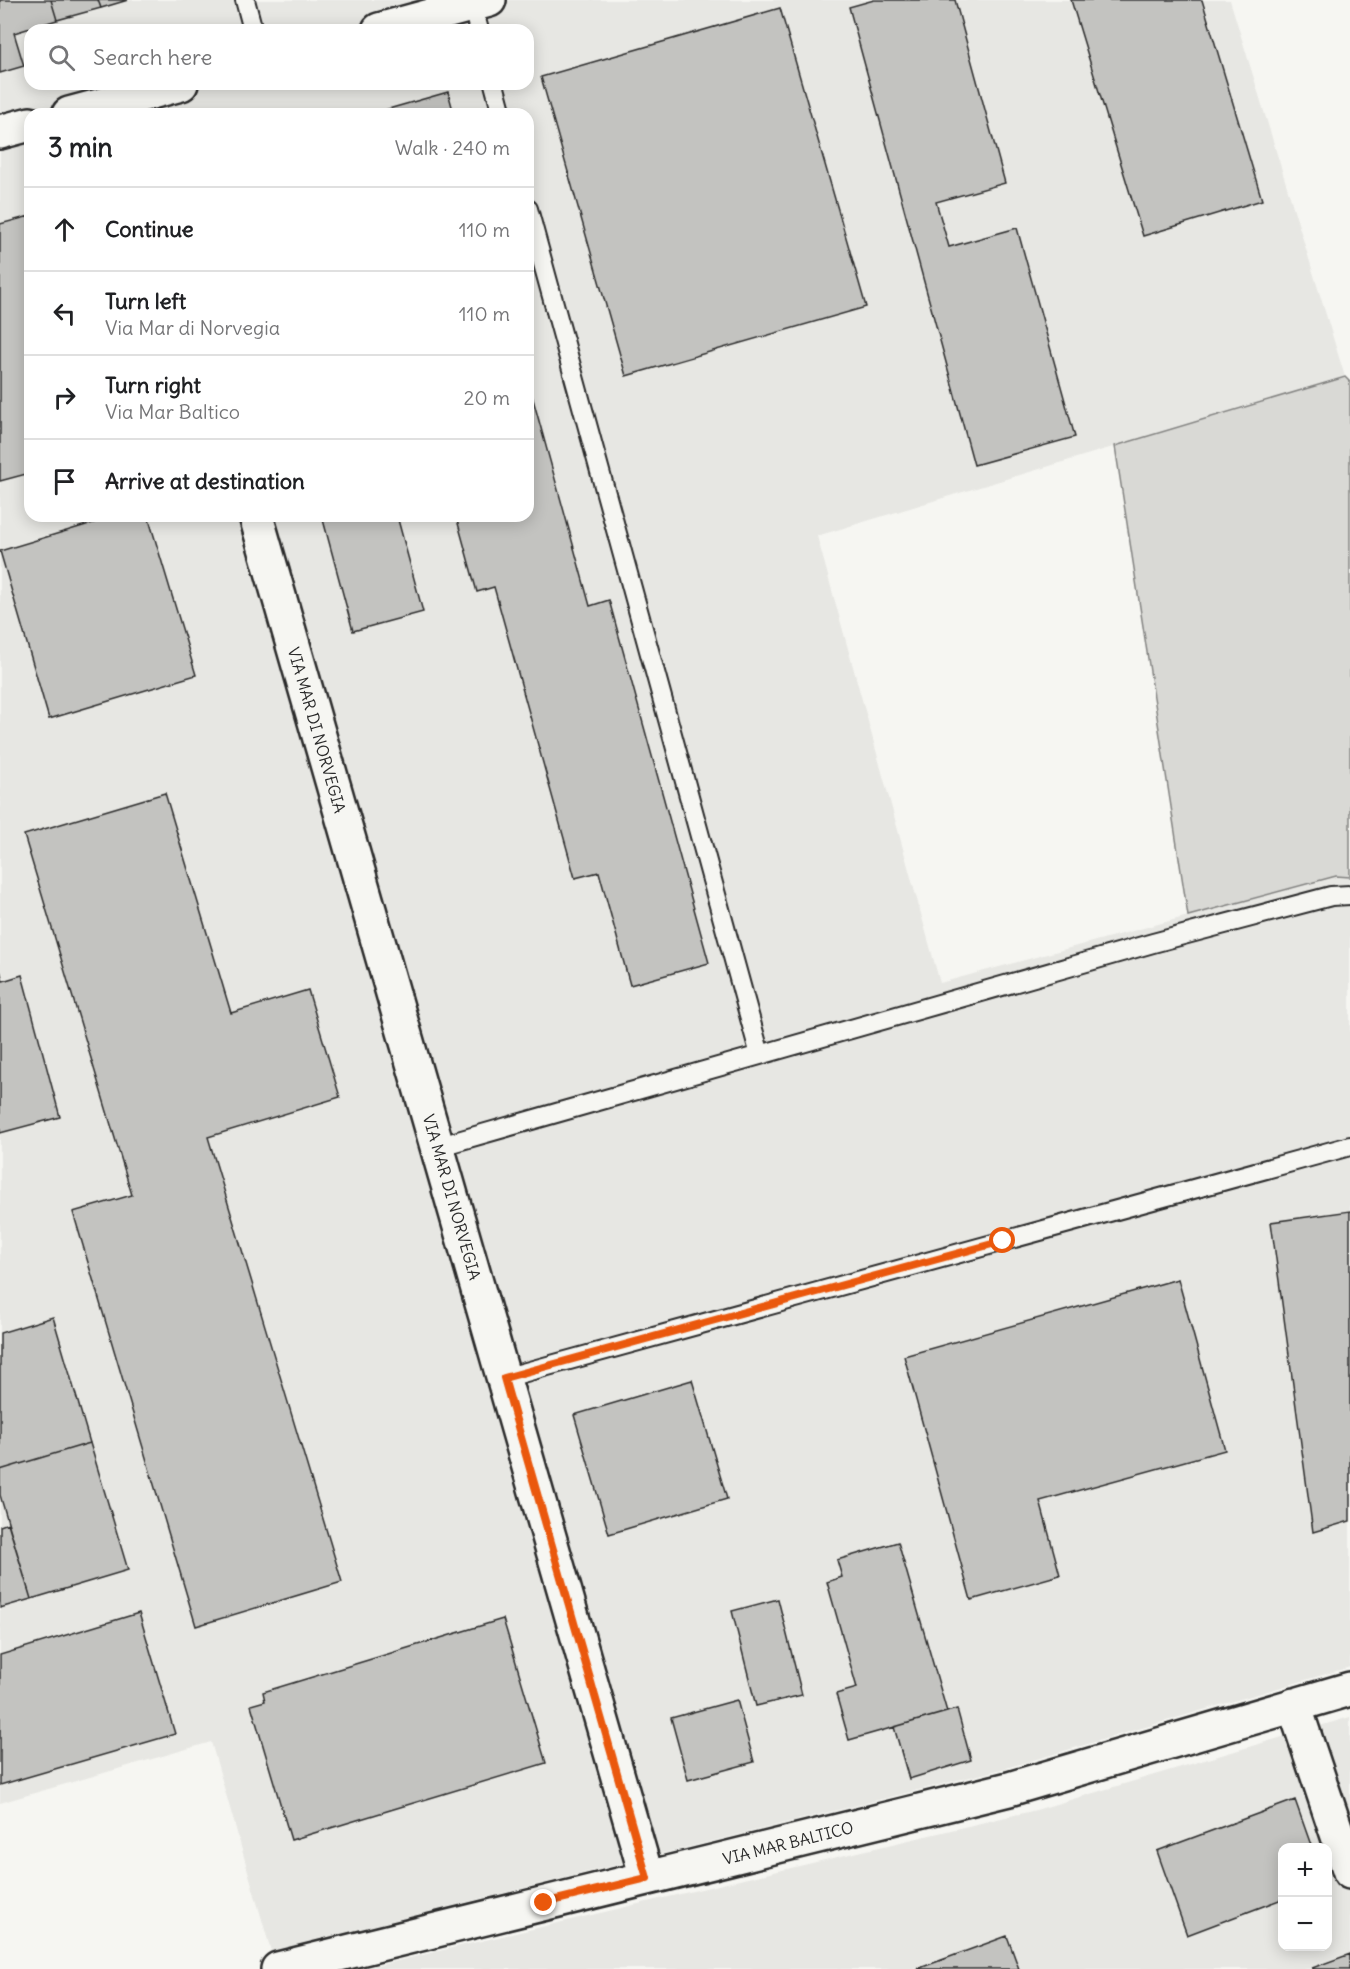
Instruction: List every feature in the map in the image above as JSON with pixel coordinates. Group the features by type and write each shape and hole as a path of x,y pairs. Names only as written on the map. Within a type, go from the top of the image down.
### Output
{"street":[{"path":"413,24 480,12"},
{"path":"115,108 138,105 169,90"},
{"path":"0,132 24,126"},
{"name":"VIA MAR DI NORVEGIA","path":"258,522 647,1878"},
{"name":"VIA MAR BALTICO","path":"278,1969 1009,1789 1350,1689"},
{"path":"1294,1705 1350,1872"}],"lane":[{"path":"244,0 251,24"},
{"path":"496,90 500,108"},
{"path":"534,231 760,1055"},
{"path":"437,1147 1153,943 1331,896 1350,895"},
{"path":"504,1378 1350,1146"}],"shaded area":[{"path":"0,0 1230,0 1345,377 817,536 940,983 1336,876 1350,877 1350,1667 1003,1769 271,1951 211,1742 0,1803"},
{"path":"1345,377 1350,382 1350,877 1336,876 1188,916 1115,446"},
{"path":"1350,1717 1350,1969 363,1969 1036,1810"}],"building":[{"path":"0,0 51,0 57,20 44,24 24,24 24,30 14,33 24,66 0,73"},
{"path":"51,0 98,0 101,8 57,20"},
{"path":"98,0 128,0 101,8"},
{"path":"874,0 955,0 1005,183 936,202 949,247 1017,228 1075,437 974,465 849,7"},
{"path":"1071,0 1202,0 1262,200 1143,236"},
{"path":"780,8 866,307 626,376 541,77"},
{"path":"448,92 452,108 392,108"},
{"path":"24,218 24,475 0,481 0,224"},
{"path":"534,403 590,606 609,600 709,963 630,985 599,872 575,878 494,587 477,592 458,522 534,522"},
{"path":"96,522 150,522 196,675 49,719 0,551"},
{"path":"324,522 399,522 423,612 353,631"},
{"path":"165,793 231,1013 308,990 340,1097 208,1137 342,1582 196,1626 73,1212 132,1195 24,835"},
{"path":"0,970 3,981 22,975 60,1117 0,1133"},
{"path":"1350,1211 1350,1521 1313,1532 1271,1222"},
{"path":"1178,1279 1225,1450 1040,1501 1060,1575 971,1600 904,1356"},
{"path":"53,1317 90,1443 0,1470 0,1333"},
{"path":"692,1380 727,1499 609,1534 574,1415"},
{"path":"90,1443 128,1570 31,1599 0,1495 0,1470"},
{"path":"8,1523 31,1599 0,1608 0,1526"},
{"path":"898,1542 947,1712 849,1740 836,1694 857,1688 827,1582 842,1577 837,1560"},
{"path":"778,1599 802,1695 756,1706 732,1611"},
{"path":"139,1613 175,1734 0,1785 0,1655"},
{"path":"503,1619 546,1763 291,1840 251,1705 265,1701 263,1692"},
{"path":"737,1700 754,1762 688,1780 671,1718"},
{"path":"957,1709 971,1760 909,1779 894,1727"},
{"path":"1295,1800 1310,1843 1278,1843 1278,1901 1187,1935 1157,1851"},
{"path":"1007,1936 1019,1969 917,1969"},
{"path":"1350,1954 1350,1969 1312,1968"}],"route":[{"path":"544,1903 647,1878 504,1378 1003,1241"}]}
